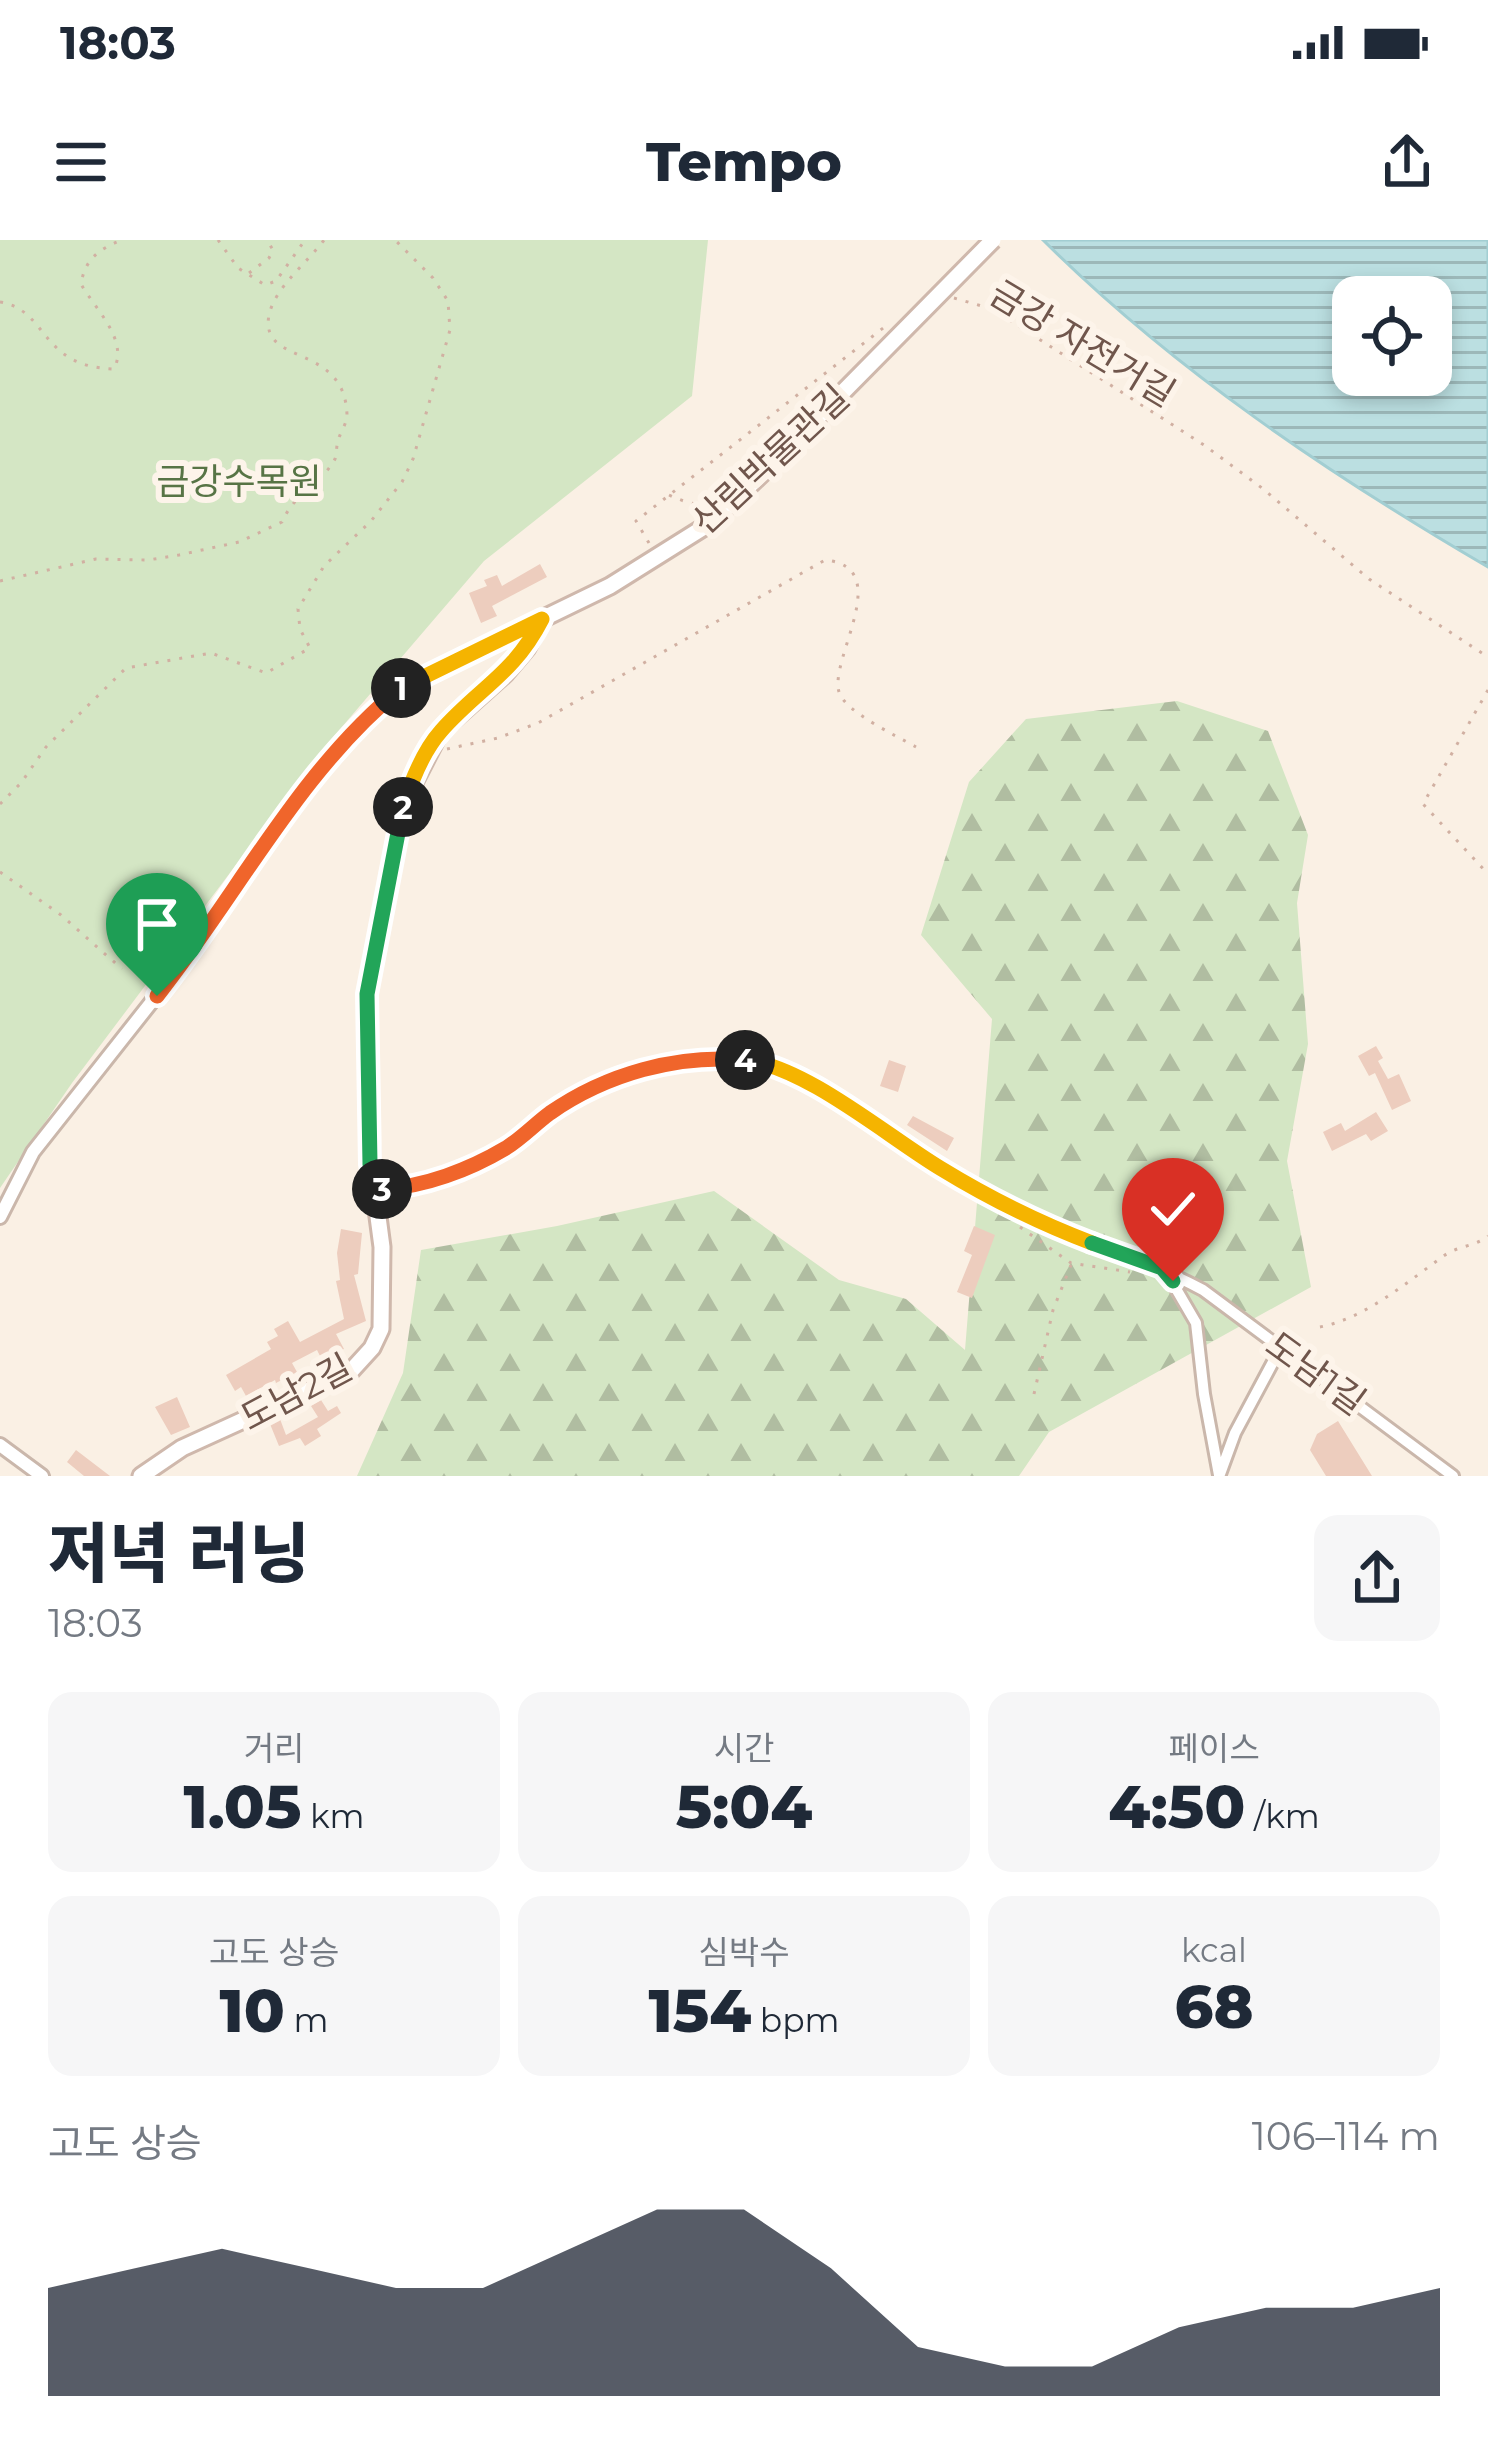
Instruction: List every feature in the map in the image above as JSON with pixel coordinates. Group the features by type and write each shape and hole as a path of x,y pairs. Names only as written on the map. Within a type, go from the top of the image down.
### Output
{"main road":[{"name":"산림박물관길","path":"542,619 610,586 709,524 993,240"},
{"path":"374,1190 366,1070 367,994 404,802 440,732 506,674 542,619"},
{"name":"도남2길","path":"141,1476 182,1448 330,1383 351,1371 372,1348 381,1329 383,1299 374,1190"}],"street":[{"name":"산림박물관길","path":"0,1217 33,1152 172,976 340,744 409,682 542,619"},
{"name":"도남1길","path":"374,1190 404,1188 470,1167 509,1146 587,1090 636,1070 718,1058 769,1063 811,1084 1000,1204 1162,1268 1203,1290 1454,1476"},
{"path":"1162,1268 1178,1287 1196,1323 1219,1475"},
{"path":"1219,1475 1235,1433 1281,1347"},
{"path":"0,1445 42,1476"}],"path":[{"path":"0,302 24,312 68,360 114,369 120,358 118,343 81,284 84,265 104,247 122,240"},
{"path":"218,240 246,274 265,285 276,281 305,240"},
{"path":"246,274 269,259 273,250 267,240"},
{"path":"0,580 96,559 179,556 239,542 282,522 291,502 334,460 347,418 339,381 325,366 286,351 271,334 269,315 277,299 324,240"},
{"path":"0,804 46,747 126,668 211,653 266,673 310,648 300,629 298,609 324,566 371,521 402,482 450,330 448,301 433,278 395,240"},
{"name":"금강 자전거길","path":"946,298 992,309 1204,446 1370,579 1488,657"},
{"path":"654,551 636,521 891,322"},
{"path":"428,753 498,738 538,723 826,560 839,561 850,571 858,590 859,605 839,692 848,705 916,746"},
{"path":"1488,690 1423,804 1488,874"},
{"path":"0,872 61,915 122,969"},
{"path":"1012,1219 1071,1263 1138,1273"},
{"path":"1320,1328 1342,1323 1448,1252 1488,1236"},
{"path":"1034,1394 1053,1310 1071,1263"}],"green space":[{"name":"금강수목원","path":"0,240 708,240 692,396 484,561 323,749 72,1083 0,1188"},
{"path":"1177,701 1268,731 1308,835 1297,903 1308,1044 1287,1161 1311,1287 1049,1432 1019,1476 357,1476 403,1373 421,1250 714,1191 839,1280 906,1299 965,1350 992,1019 921,935 969,782 1026,719"}],"water":[{"path":"1043,240 1488,240 1488,567 1312,457 1145,333"}],"building":[{"path":"540,564 547,577 492,606 497,616 481,623 469,593 487,586 484,580 497,575 502,586"},
{"path":"147,927 167,942 150,965 130,950"},
{"path":"1376,1046 1388,1079 1399,1074 1411,1101 1392,1110 1375,1073 1369,1076 1358,1056"},
{"path":"889,1060 906,1066 898,1092 880,1086"},
{"path":"1376,1112 1388,1131 1371,1141 1366,1134 1332,1151 1323,1132 1341,1123 1345,1131"},
{"path":"913,1116 954,1138 947,1151 907,1125"},
{"path":"974,1226 995,1235 972,1298 957,1292 972,1255 964,1251"},
{"path":"341,1229 362,1233 358,1274 354,1275 366,1321 336,1334 344,1349 320,1356 317,1350 292,1363 297,1372 276,1383 246,1396 241,1387 235,1391 226,1375 271,1349 267,1342 278,1336 274,1329 288,1321 300,1342 344,1319 336,1281 340,1280"},
{"path":"177,1397 190,1427 171,1435 155,1407"},
{"path":"321,1400 328,1411 337,1406 341,1413 317,1429 321,1436 305,1446 300,1438 279,1446 270,1424 280,1419 286,1435 318,1417 311,1406"},
{"path":"1338,1421 1372,1476 1326,1476 1310,1450 1317,1434"},
{"path":"76,1450 110,1476 84,1476 67,1462"}],"route":[{"path":"157,996 328,758 365,717 409,682 542,619 506,674 440,732 404,802 367,994 366,1070 374,1190 404,1188 470,1167 509,1146 587,1090 636,1070 718,1058 769,1063 811,1084 1000,1204 1162,1268 1173,1281"}]}
